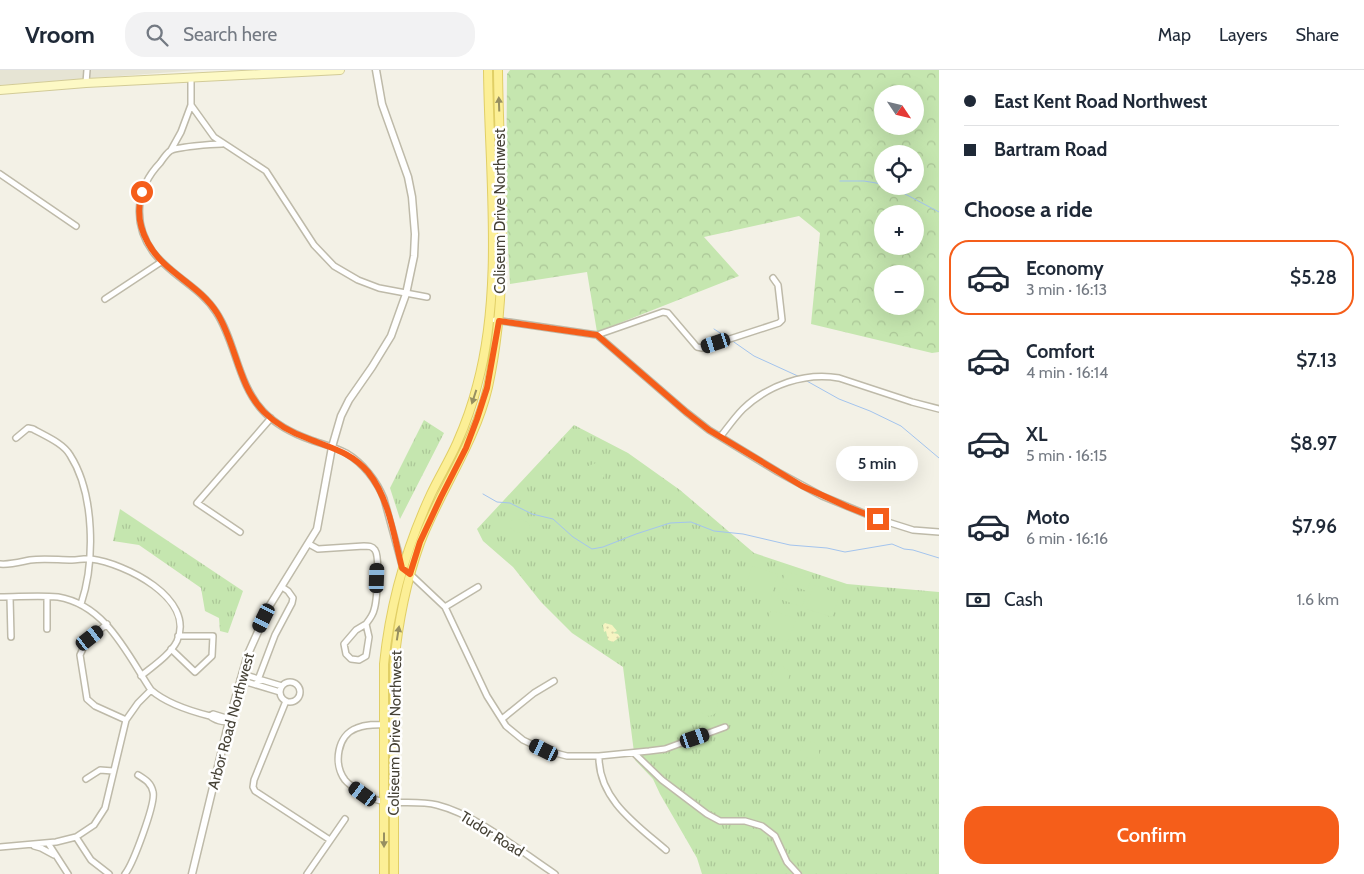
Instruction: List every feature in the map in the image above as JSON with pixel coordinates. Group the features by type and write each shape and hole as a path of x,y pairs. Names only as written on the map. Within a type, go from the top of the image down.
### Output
{"main road":[{"path":"0,90 191,74 340,70"},
{"name":"Coliseum Drive Northwest","path":"384,874 384,664 388,632 402,568 414,534 432,492 457,444 478,386 490,320 492,209 488,70"},
{"name":"Coliseum Drive Northwest","path":"394,874 394,725 398,633 410,574 420,542 466,448 477,419 487,388 499,321 502,278 502,209 498,70"}],"street":[{"path":"86,83 87,70"},
{"name":"Arbor Road Northwest","path":"192,874 229,721 241,677 258,630 317,529 332,447 344,407 385,348 406,294 414,256 415,234 412,197 408,177 382,104 376,70"},
{"path":"191,74 191,105 181,132 171,150 152,171 145,182 139,201 139,216 144,235 161,262 211,304 231,340 250,394 262,410 298,435 346,453 362,466 381,491 402,568 445,607 487,696 506,726 523,740 544,750 567,756 599,756 652,751 725,728"},
{"path":"191,105 209,132 222,144 266,171 314,245 334,266 368,284 406,294 427,297"},
{"path":"171,150 222,144"},
{"path":"0,174 76,226"},
{"path":"105,299 161,262"},
{"path":"490,320 597,335 663,312 668,313 697,347 700,348 779,323 782,320 778,285 773,278"},
{"path":"597,335 709,430 802,486 848,507 905,528 922,532 939,532"},
{"path":"721,436 744,408 764,394 779,385 812,376 839,378 912,402 939,408"},
{"path":"240,532 197,503 271,418"},
{"path":"16,438 28,428 33,429 59,445 70,455 81,480 88,511 91,542 89,576 81,604"},
{"path":"308,544 318,549 369,546 376,551 378,565 373,614 366,624 356,630 344,644 346,654 352,659 359,660 366,656 369,647 366,624"},
{"path":"0,564 18,564 31,560 56,558 74,560 90,558 130,572 167,595 178,617 180,625 178,636 171,649 141,676"},
{"path":"445,607 478,586"},
{"path":"256,685 275,635 293,598 282,587"},
{"path":"47,596 47,628"},
{"path":"0,598 47,596 81,604 107,624 141,676 156,695 182,708 225,722 229,721"},
{"path":"10,597 11,636"},
{"path":"107,624 90,638 80,655 87,699 95,706 126,720"},
{"path":"171,649 195,672 212,656 213,636 178,636"},
{"path":"241,677 258,679 281,689"},
{"path":"241,677 256,685 281,689 288,683 294,684 299,692 296,700 286,701 282,698 281,689"},
{"path":"502,719 534,693 554,681"},
{"path":"0,847 48,843 76,837 94,825 101,816 108,797 126,720 138,703 151,690"},
{"path":"286,701 254,780 253,787 330,840"},
{"path":"384,802 371,799 349,784 342,775 338,762 341,744 349,733 363,726 394,725"},
{"path":"634,753 662,780 707,814 720,821 745,822 762,826 775,836 787,862 798,874"},
{"path":"599,756 600,774 612,799 666,850"},
{"path":"86,779 100,770 113,771"},
{"path":"128,873 154,797 148,782 138,775"},
{"name":"Tudor Road","path":"384,802 436,804 463,814 555,874"},
{"path":"307,874 345,819"},
{"path":"76,837 91,860 109,874"},
{"path":"48,843 68,874"},
{"path":"29,845 41,848 58,858"}],"shaded area":[{"path":"0,70 200,70 0,85"}],"green space":[{"path":"510,70 939,70 939,352 932,353 811,324 820,233 799,216 704,237 739,276 597,332 587,272 510,284 506,209 507,74"},
{"path":"424,420 444,433 400,519 390,488"},
{"path":"574,425 628,453 680,490 754,553 847,584 939,592 939,874 702,874 697,858 653,779 635,760 623,667 572,633 541,602 513,567 483,541 477,529"},
{"path":"596,463 606,472 603,478 597,480 591,478 586,473 588,466"},
{"path":"120,509 243,591 228,633 220,631 219,618 205,611 201,588 139,545 113,541"},
{"path":"521,519 529,524 530,528 527,532 517,533 508,526 510,521"},
{"path":"752,566 778,574 771,598 745,589"},
{"path":"786,571 811,580 807,591 782,582"},
{"path":"814,585 840,594 832,617 806,609"},
{"path":"781,587 806,596 802,607 777,598"},
{"path":"771,610 796,619 788,642 764,633"},
{"path":"782,666 790,672 787,687 783,691 779,689 771,674 775,668"},
{"path":"709,698 715,701 718,707 715,713 709,716 703,713 700,707 703,701"},
{"path":"813,741 819,747 819,755 814,759 802,757 800,752 803,745"},
{"path":"798,769 810,772 811,776 808,781 803,783 794,780 793,772"}],"sand":[{"path":"605,623 612,625 617,631 613,633 618,634 620,637 613,642 608,640 606,631 604,632 603,625"}],"waterway":[{"path":"840,181 874,183"},
{"path":"907,195 939,212"},
{"path":"714,329 728,338"},
{"path":"731,340 754,356 800,377"},
{"path":"805,380 839,399 901,426 939,458"},
{"path":"483,494 497,502 510,503 532,514 553,519 573,537 592,549 603,547 670,523 691,522 714,531 743,534 790,545 827,548 845,552 892,544 939,558"}],"route":[{"path":"142,192 139,201 139,216 147,242 161,262 205,297 218,313 231,340 250,394 262,410 286,429 346,453 368,472 381,491 402,568 410,574 420,542 466,448 477,419 487,388 499,321 597,335 709,430 802,486 878,519"}]}
